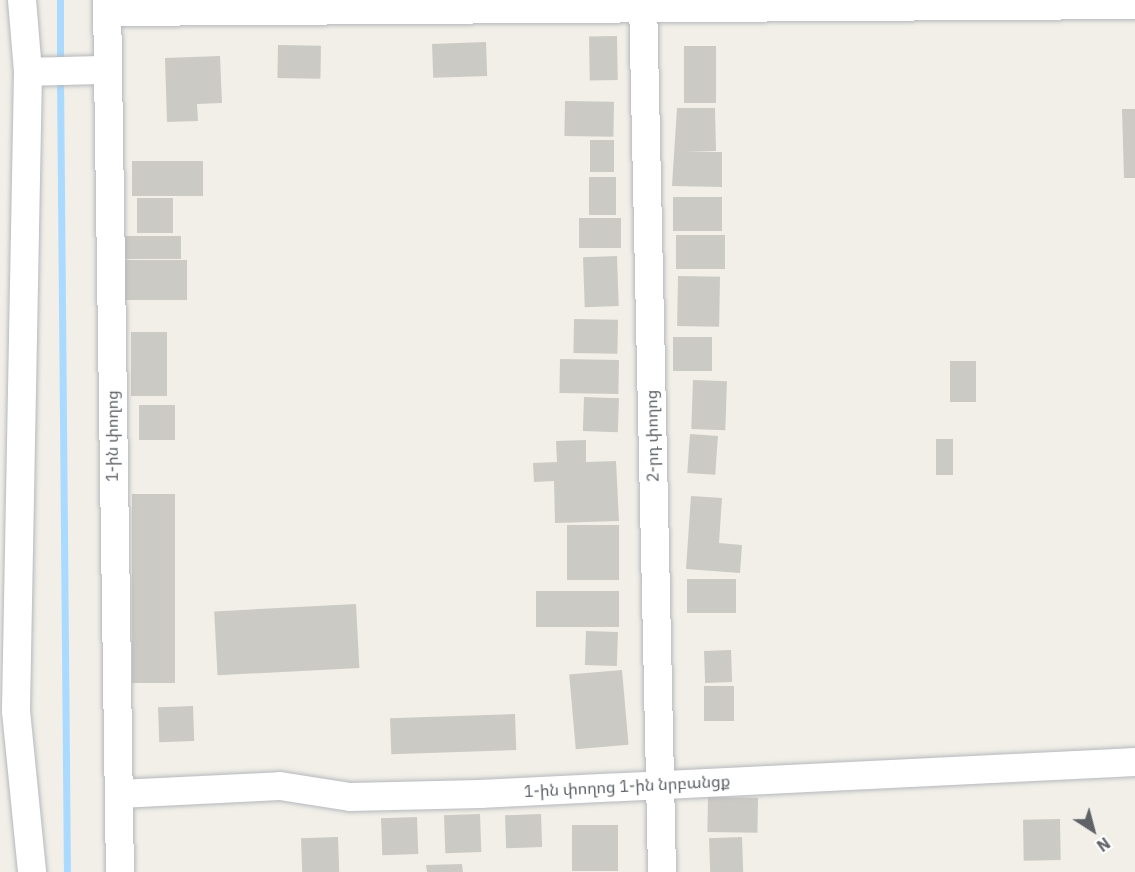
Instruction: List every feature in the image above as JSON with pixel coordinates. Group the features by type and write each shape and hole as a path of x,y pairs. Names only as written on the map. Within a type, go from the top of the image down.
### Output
{"street":[{"path":"22,0 28,72 8,711 32,872"},
{"path":"107,6 1135,5"},
{"name":"1-ին փողոց","path":"107,6 120,872"},
{"name":"2-րդ փողոց","path":"643,6 662,872"},
{"path":"28,72 107,70"},
{"name":"1-ին փողոց 1-ին նրբանցք","path":"119,794 280,786 350,797 1135,762"}],"building":[{"path":"589,36 617,36 618,80 590,80"},
{"path":"486,42 487,76 433,78 432,44"},
{"path":"278,45 321,46 320,79 277,78"},
{"path":"684,46 716,46 716,103 684,103"},
{"path":"220,56 222,103 197,104 198,121 167,122 165,58"},
{"path":"565,101 614,102 613,137 564,136"},
{"path":"677,108 715,108 716,151 686,152 722,152 722,187 672,186"},
{"path":"1122,109 1135,109 1135,178 1124,178"},
{"path":"590,140 614,140 614,172 590,172"},
{"path":"132,161 203,161 203,196 132,196"},
{"path":"589,177 616,177 616,215 589,215"},
{"path":"673,197 722,197 722,231 673,231"},
{"path":"137,198 173,198 173,233 137,233"},
{"path":"579,218 621,218 621,248 579,248"},
{"path":"676,235 725,235 725,269 676,269"},
{"path":"125,236 181,236 181,259 125,259"},
{"path":"617,256 619,306 585,307 583,257"},
{"path":"124,260 187,260 187,300 124,300"},
{"path":"678,276 720,277 719,327 677,326"},
{"path":"574,319 618,320 617,354 573,353"},
{"path":"131,332 167,332 167,396 131,396"},
{"path":"673,337 712,337 712,371 673,371"},
{"path":"560,359 619,360 618,394 559,393"},
{"path":"950,361 976,361 976,402 950,402"},
{"path":"693,380 727,381 725,430 691,429"},
{"path":"584,397 619,398 618,432 583,431"},
{"path":"139,405 175,405 175,440 139,440"},
{"path":"690,434 718,436 715,475 687,473"},
{"path":"936,439 953,439 953,475 936,475"},
{"path":"586,440 586,462 616,461 619,521 555,523 554,481 534,482 533,463 557,462 556,441"},
{"path":"132,494 175,494 175,683 132,683"},
{"path":"691,496 722,498 719,543 742,545 740,573 686,569"},
{"path":"567,525 619,525 619,580 567,580"},
{"path":"687,579 736,579 736,613 687,613"},
{"path":"536,591 619,591 619,627 536,627"},
{"path":"356,604 359,668 218,675 214,611"},
{"path":"586,631 618,632 617,666 585,665"},
{"path":"731,650 732,682 705,683 704,651"},
{"path":"622,670 629,745 576,749 569,675"},
{"path":"704,686 734,686 734,721 704,721"},
{"path":"193,706 194,741 159,742 158,707"},
{"path":"515,714 516,750 391,754 390,718"},
{"path":"708,797 758,798 757,833 707,832"},
{"path":"480,814 481,852 445,853 444,815"},
{"path":"541,814 542,847 506,848 505,815"},
{"path":"417,817 418,854 382,855 381,818"},
{"path":"1060,819 1061,860 1024,861 1023,820"},
{"path":"572,825 618,825 618,871 572,871"},
{"path":"338,837 339,872 302,872 301,838"},
{"path":"742,837 743,872 710,872 709,838"},
{"path":"462,864 463,872 427,872 426,865"}],"waterway":[{"path":"60,0 60,66"},
{"path":"60,77 67,872"}]}
